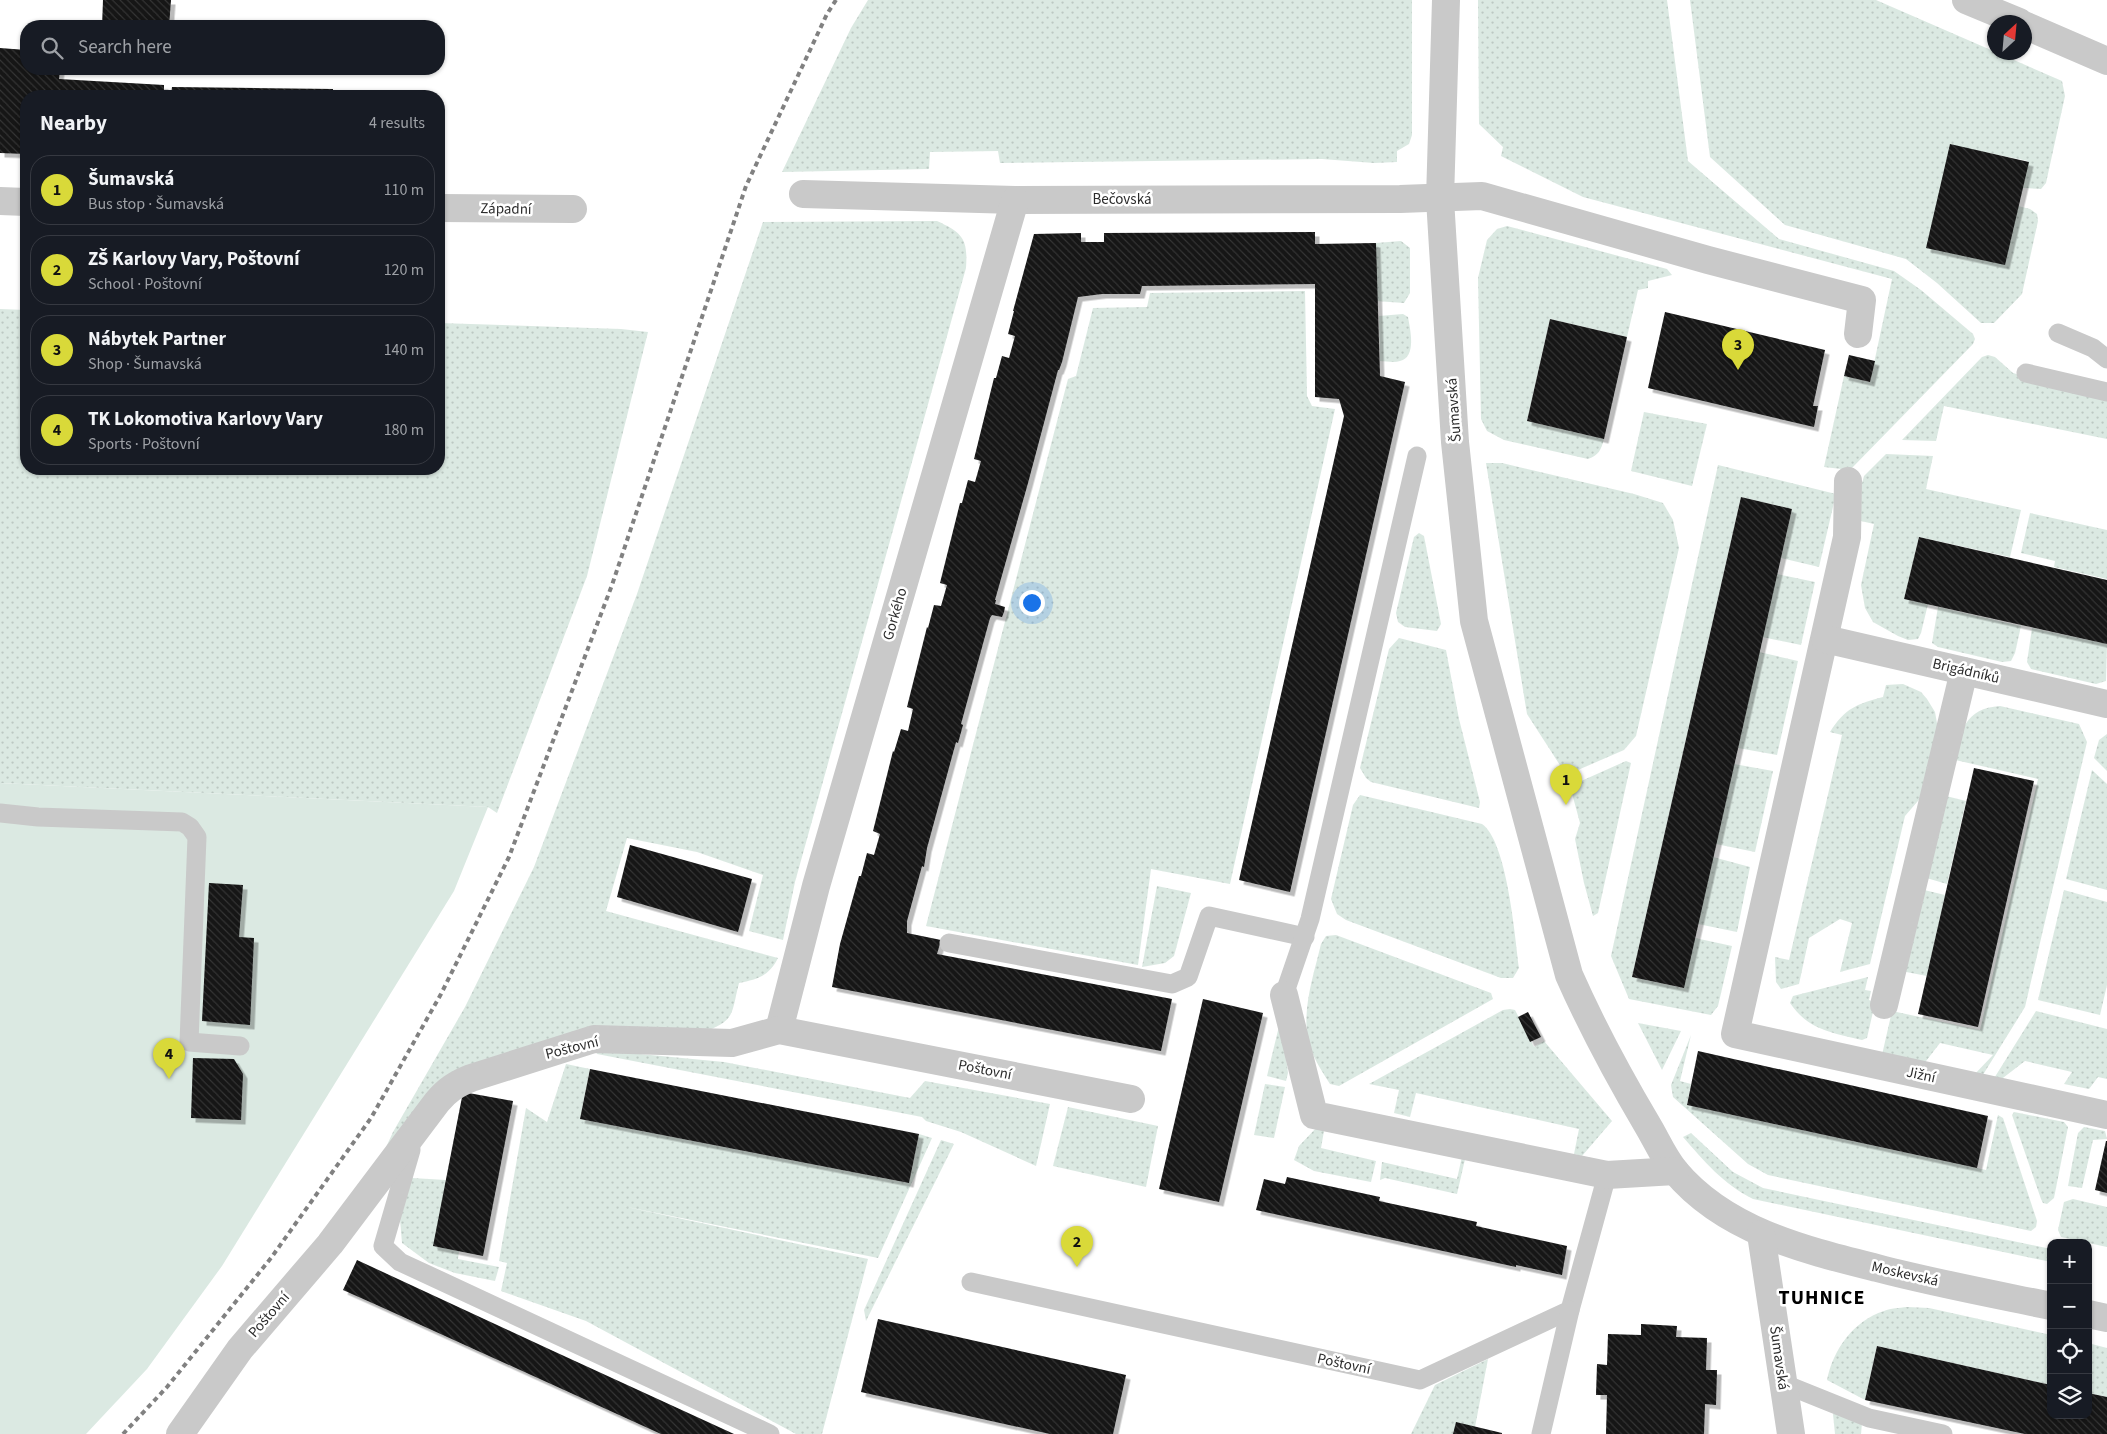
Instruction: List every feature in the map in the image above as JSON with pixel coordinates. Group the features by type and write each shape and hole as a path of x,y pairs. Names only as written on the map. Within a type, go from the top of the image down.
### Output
{"street":[{"name":"Šumavská","path":"1446,0 1440,199 1455,442 1474,621 1569,975 1588,1018 1637,1108 1675,1171 1711,1206 1761,1234 1790,1434"},
{"path":"1966,0 2002,15"},
{"path":"2032,28 2107,61"},
{"name":"Bečovská","path":"803,194 1015,200 1440,199"},
{"path":"1440,199 1482,196 1708,260 1862,300 1858,334"},
{"name":"Gorkého","path":"779,1030 816,886 1015,200"},
{"path":"0,201 20,202"},
{"name":"Západní","path":"445,208 572,210"},
{"path":"1825,639 1847,537 1848,481"},
{"name":"Brigádníků","path":"1825,639 2107,704"},
{"name":"Jižní","path":"1825,639 1734,1034 2107,1115"},
{"path":"1884,1006 1964,671"},
{"path":"1284,995 1314,1115 1607,1175 1675,1171"},
{"name":"Poštovní","path":"180,1434 240,1349 330,1244 446,1092 457,1084 594,1039 732,1042 779,1030 1131,1099"},
{"name":"Moskevská","path":"1761,1234 1829,1256 1901,1274 2047,1305"},
{"path":"2092,1315 2107,1318"}],"lane":[{"path":"2058,333 2093,348 2107,359"},
{"path":"2026,372 2107,392"},
{"path":"1284,995 1305,937 1417,456"},
{"path":"0,813 38,817 182,822 190,827 197,837 189,1042 240,1046"},
{"path":"949,943 1172,984 1188,976 1209,916 1305,937"},
{"path":"410,1138 411,1150 383,1246 400,1262 770,1434"},
{"path":"1541,1434 1570,1310 1607,1175"},
{"name":"Poštovní","path":"971,1282 1420,1380 1570,1310"},
{"path":"1782,1383 1869,1418 1943,1434"}],"shaded area":[{"path":"868,0 1412,0 1412,135 1409,144 1397,151 1397,162 1374,163 1322,159 1000,163 998,151 930,152 929,169 782,172 851,28"},
{"path":"1478,0 1667,0 1688,161 1779,239 1894,271 1921,290 1973,334 1975,339 1973,344 1850,470 1824,467 1844,376 1870,382 1892,279 1583,197 1501,156 1503,147 1479,124"},
{"path":"1690,0 1876,0 1987,48 1987,60 2014,60 2062,81 2065,96 2046,183 2041,189 2023,188 2028,161 1950,145 1927,248 2018,206 2030,209 2037,214 2038,221 2022,294 1994,323 1981,323 1937,283 1906,259 1785,225 1710,157"},
{"path":"937,221 953,229 962,238 966,250 966,268 795,882 783,940 749,931 763,875 697,852 627,838 606,911 778,958 775,964 762,976 739,983 730,1015 722,1024 704,1032 465,1067 371,1180 393,1132 465,1007 534,867 637,594 763,222"},
{"path":"1507,226 1667,269 1672,275 1648,281 1648,288 1638,290 1627,337 1550,319 1527,421 1604,439 1599,452 1588,459 1504,440 1487,431 1481,419 1478,278 1487,240 1497,229"},
{"path":"1401,241 1410,248 1410,293 1404,303 1376,301 1376,243"},
{"path":"1305,291 1307,396 1312,406 1335,409 1230,884 1151,869 1138,965 926,926 1068,379 1076,376 1093,308 1147,307 1150,293"},
{"path":"0,309 20,310 20,475 445,475 445,323 621,329 648,332 587,576 497,813 488,807 0,783"},
{"path":"1403,314 1408,317 1410,328 1411,348 1409,354 1398,362 1380,361 1379,316"},
{"path":"1988,355 1995,357 2013,373 2107,400 2107,439 1944,406 1936,441 1902,440 1982,357"},
{"path":"1644,412 1707,424 1692,486 1631,471"},
{"path":"1886,454 1933,456 1926,489 2021,510 2010,557 1919,537 1904,599 1928,604 1918,639 1908,640 1873,622 1865,608 1861,585 1874,524 1852,519 1864,476"},
{"path":"1486,463 1502,463 1634,494 1663,503 1673,520 1679,548 1636,736 1624,750 1571,773 1565,773 1527,714"},
{"path":"1718,465 1836,494 1819,567 1781,558 1792,509 1741,497 1632,977 1683,988 1695,938 1732,946 1718,1006 1711,1015 1629,999 1611,956"},
{"path":"2030,513 2107,530 2107,579 2054,567 2055,561 2021,553"},
{"path":"1419,533 1424,536 1441,624 1437,631 1405,627 1398,622 1396,613 1414,537"},
{"path":"1777,574 1815,582 1801,645 1762,637"},
{"path":"1938,607 2021,626 2015,653 2011,661 2002,662 1938,647 1932,643"},
{"path":"2032,628 2107,644 2106,681 2096,684 2031,669 2027,662"},
{"path":"1399,638 1446,650 1459,719 1480,802 1479,808 1371,782 1360,768 1389,649"},
{"path":"1759,652 1798,661 1777,755 1738,748"},
{"path":"1903,684 1921,692 1927,699 1935,712 1938,729 1924,794 1905,816 1870,964 1840,972 1852,923 1840,919 1809,938 1799,984 1781,989 1776,982 1775,957 1789,960 1842,735 1830,732 1841,717 1852,708 1883,697 1886,685"},
{"path":"2000,706 2079,724 2087,742 2025,1007 1981,1078 1973,1076 1993,1055 1940,1043 1923,1065 1882,1055 1892,1011 1980,1030 2038,779 1951,759 1966,723 1979,711"},
{"path":"2107,734 2107,771 2094,758 2099,740"},
{"path":"1626,761 1631,763 1598,913 1593,916 1575,839 1580,823 1570,786"},
{"path":"1734,764 1773,771 1755,852 1716,844"},
{"path":"2092,770 2107,784 2107,890 2066,879"},
{"path":"0,783 488,807 454,891 222,1266 147,1369 86,1434 0,1434"},
{"path":"1360,795 1482,824 1491,834 1504,869 1512,913 1519,968 1513,978 1501,978 1346,920 1337,914 1331,899 1353,805"},
{"path":"1942,795 1966,801 1947,884 1923,877"},
{"path":"1713,857 1750,867 1737,932 1698,924"},
{"path":"1157,886 1191,893 1174,956 1165,963 1142,967"},
{"path":"1920,889 1945,895 1927,976 1901,971"},
{"path":"2064,890 2107,902 2107,985 2100,1015 2038,1000"},
{"path":"1336,935 1491,993 1493,999 1339,1086 1330,1084 1311,1051 1308,1039 1307,1015 1310,991 1321,944 1326,936"},
{"path":"1868,977 1865,990 1871,991 1869,1000 1875,1003 1867,1038 1862,1040 1813,1025 1797,1012 1790,1003 1793,996"},
{"path":"1503,1010 1515,1010 1534,1047 1544,1041 1612,1121 1582,1156 1574,1154 1579,1129 1416,1093 1410,1117 1394,1113 1399,1090 1369,1084"},
{"path":"2036,1011 2107,1029 2107,1079 2098,1077 2089,1089 2064,1084 2072,1072 2025,1061 1999,1081 1993,1080"},
{"path":"1281,1018 1288,1073 1286,1081 1267,1076"},
{"path":"1638,1023 1681,1031 1662,1070"},
{"path":"1691,1035 1680,1081 1691,1084 1687,1105 1986,1170 1998,1115 2003,1118 2037,1221 2036,1227 2031,1231 1768,1175 1748,1164 1673,1097 1671,1085"},
{"path":"598,1050 724,1062 910,1098 925,1081 1050,1104 1036,1166 961,1132 926,1121 922,1117 597,1054"},
{"path":"566,1064 590,1069 580,1119 909,1183 919,1134 932,1138 878,1258 622,1206 868,1259 822,1434 796,1434 586,1321 501,1291 507,1263 499,1261 526,1108 547,1122"},
{"path":"1265,1084 1285,1087 1274,1138 1254,1135"},
{"path":"1068,1107 1158,1126 1146,1187 1053,1166"},
{"path":"2014,1112 2064,1122 2068,1127 2054,1198 2047,1204 2043,1203 2041,1199 2012,1115"},
{"path":"1317,1127 1324,1131 1321,1148 1376,1161 1371,1182 1314,1171 1294,1160 1299,1146"},
{"path":"2084,1127 2105,1131 2107,1139 2093,1140 2082,1188 2068,1186 2078,1133"},
{"path":"1691,1133 1733,1172 1763,1188 2047,1248 2047,1261 1753,1199 1723,1179 1683,1137"},
{"path":"941,1140 954,1144 866,1321 864,1310"},
{"path":"1463,1152 1466,1155 1457,1194 1385,1178 1380,1180 1382,1162 1457,1179"},
{"path":"412,1178 446,1180 434,1246 459,1251 458,1259 499,1267 495,1281 455,1273 429,1263 402,1243 400,1219"},
{"path":"2073,1199 2107,1207 2107,1247 2092,1244 2092,1239 2061,1237 2058,1230 2064,1202"},
{"path":"1907,1307 1929,1308 2047,1334 2047,1384 1877,1346 1865,1400 1827,1380 1834,1358 1846,1338 1863,1322 1889,1309"},
{"path":"2092,1344 2107,1348 2107,1397 2092,1394"},
{"path":"1488,1359 1475,1427 1453,1434 1411,1434 1435,1385"},
{"path":"1837,1413 1862,1423 1861,1434 1835,1434 1833,1414"}],"building":[{"path":"103,0 171,0 169,20 102,20"},
{"path":"0,48 20,50 20,75 59,75 59,79 164,85 164,90 20,90 20,154 0,153"},
{"path":"172,87 333,89 333,90 172,90"},
{"path":"1950,144 2029,162 2005,265 1926,248"},
{"path":"1315,232 1315,244 1376,243 1380,376 1405,382 1290,892 1239,880 1344,416 1339,399 1315,397 1315,284 1142,286 1140,294 1102,294 1078,297 1062,362 1058,370 995,600 995,604 1005,607 1004,612 1002,617 992,615 990,618 961,724 963,725 958,743 956,742 927,848 924,867 922,866 907,921 907,933 941,940 937,954 1172,999 1161,1051 832,987 840,944 859,876 861,876 867,853 874,855 880,834 873,831 893,751 901,729 908,731 913,709 907,707 927,627 934,605 941,606 947,585 940,583 960,503 962,503 968,480 975,482 981,461 974,459 994,378 996,378 1002,356 1009,358 1015,336 1008,334 1034,234 1081,233 1081,242 1104,242 1104,233"},
{"path":"1665,312 1825,350 1813,406 1818,406 1814,427 1648,388"},
{"path":"1550,319 1627,337 1604,439 1527,421"},
{"path":"1849,355 1875,361 1870,382 1844,376"},
{"path":"1741,497 1792,509 1684,988 1632,977"},
{"path":"1919,537 2107,580 2107,644 1904,599"},
{"path":"1974,768 2034,781 1978,1027 1918,1014"},
{"path":"630,845 752,879 738,932 617,897"},
{"path":"209,883 243,885 239,937 254,938 250,1025 202,1021"},
{"path":"1203,999 1263,1013 1219,1202 1159,1189"},
{"path":"1528,1012 1541,1037 1530,1042 1518,1017"},
{"path":"1698,1051 1988,1116 1977,1168 1687,1105"},
{"path":"193,1058 234,1059 243,1074 241,1120 191,1118"},
{"path":"590,1069 919,1134 909,1183 580,1119"},
{"path":"463,1092 513,1101 483,1256 433,1246"},
{"path":"2107,1141 2107,1193 2095,1190"},
{"path":"1287,1177 1380,1197 1379,1201 1477,1222 1476,1226 1567,1246 1562,1275 1516,1265 1516,1267 1256,1210 1264,1179 1285,1184"},
{"path":"357,1260 734,1434 661,1434 343,1290"},
{"path":"878,1319 1126,1375 1113,1434 1050,1434 861,1392"},
{"path":"1641,1324 1677,1326 1676,1337 1707,1338 1706,1370 1717,1370 1716,1405 1705,1404 1704,1434 1606,1434 1607,1395 1596,1395 1597,1364 1607,1365 1608,1334 1641,1335"},
{"path":"1877,1346 2047,1384 2047,1419 2092,1419 2092,1394 2107,1397 2107,1434 2025,1434 1865,1400"},
{"path":"1456,1422 1502,1433 1502,1434 1453,1434"}],"railway":[{"path":"123,1434 167,1387 271,1258 371,1118 441,994 509,857 612,585 746,186 827,14 836,0"}],"place":[{"name":"Nábytek Partner","path":"1738,370"},
{"name":"Šumavská","path":"1566,805"},
{"name":"TK Lokomotiva Karlovy Vary","path":"169,1079"},
{"name":"ZŠ Karlovy Vary, Poštovní","path":"1077,1267"}],"district":[{"name":"TUHNICE","path":"1822,1298"}]}
